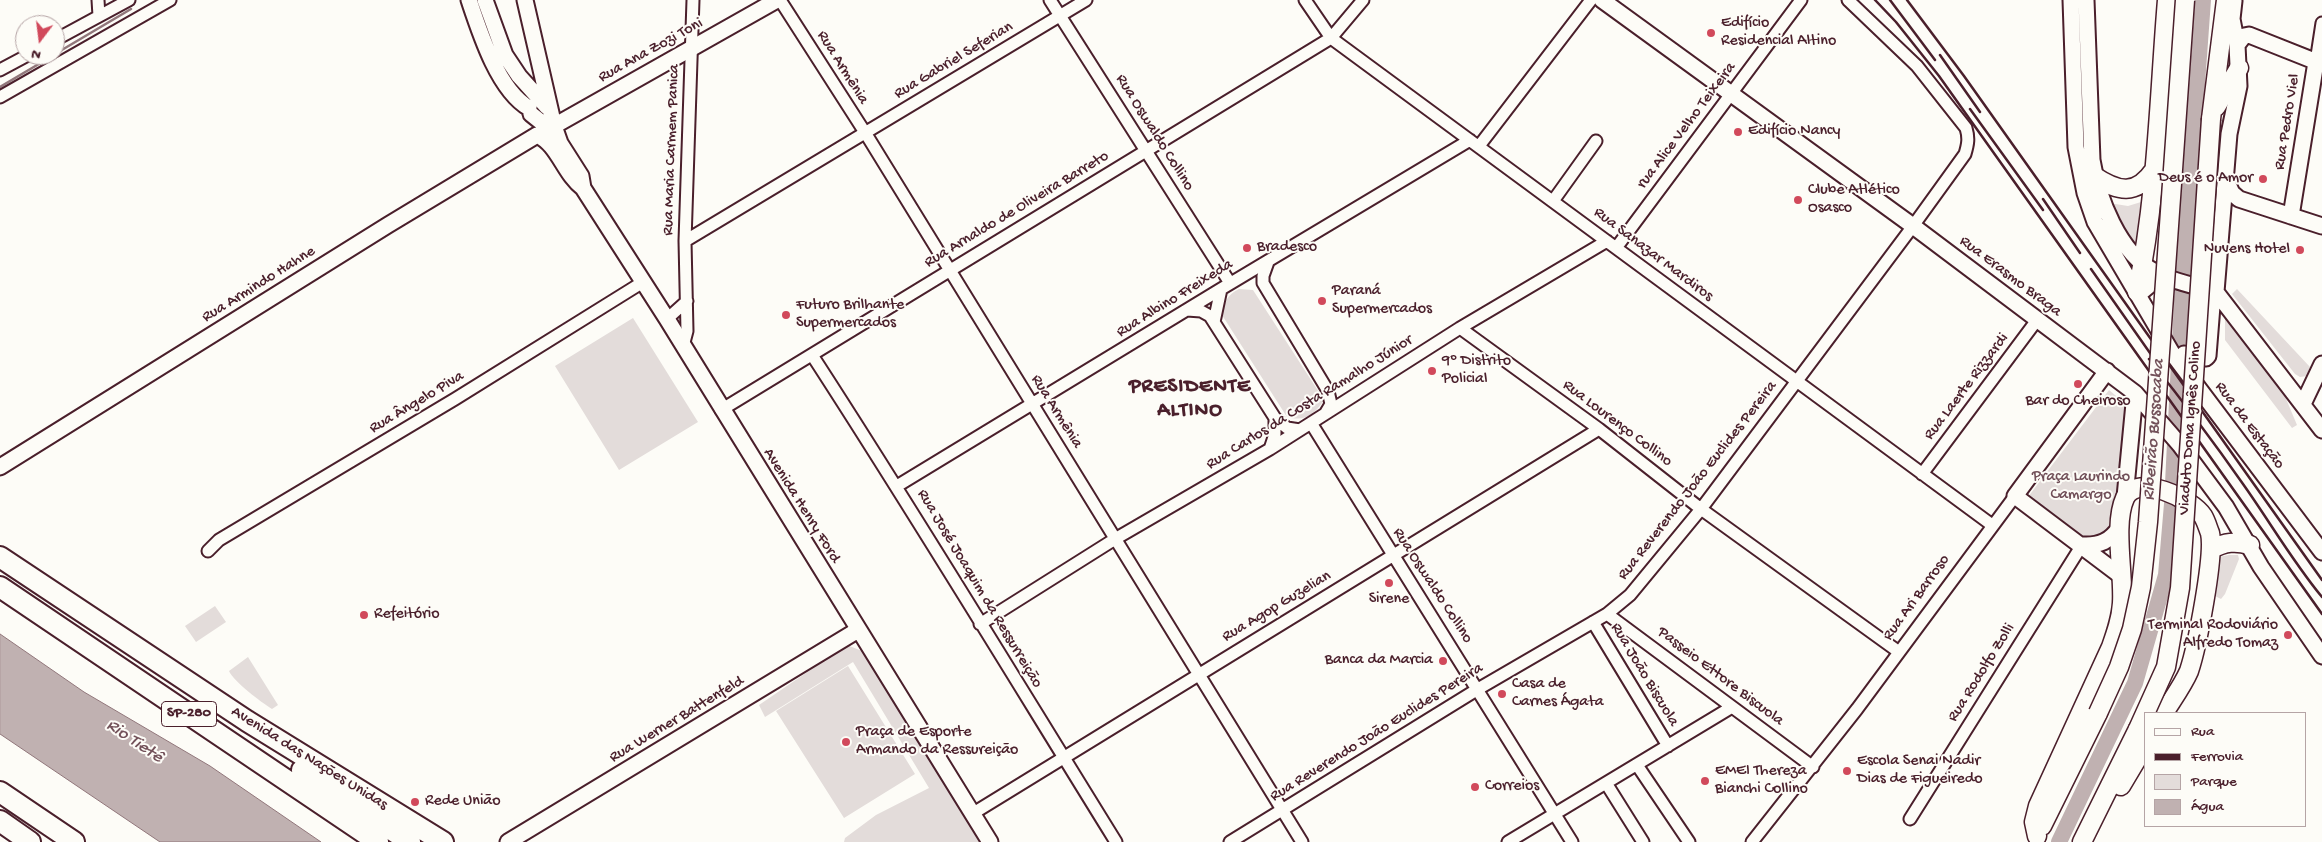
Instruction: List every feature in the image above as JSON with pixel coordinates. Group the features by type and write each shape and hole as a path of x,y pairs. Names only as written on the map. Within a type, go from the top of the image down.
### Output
{"highway":[{"name":"Avenida das Nações Unidas","path":"0,557 247,721 444,842"},
{"name":"SP-280","path":"0,587 378,842"},
{"path":"247,721 281,754 301,769 410,842"},
{"path":"0,792 74,842"},
{"path":"0,821 30,842"}],"main road":[{"path":"2138,293 2154,170 2167,0"},
{"path":"2035,839 2127,649 2141,588 2148,522 2185,0"},
{"name":"Viaduto Dona Ignês Colino","path":"2150,712 2166,667 2180,588 2212,115 2226,0"},
{"path":"2212,115 2239,68"},
{"path":"2094,176 2112,187 2127,189 2138,187 2146,182 2154,170"},
{"path":"2035,839 2034,822 2038,806 2117,630 2122,602 2120,527 2126,498 2134,489 2139,487 2174,494 2202,514 2210,535 2212,549 2200,621 2188,672 2165,712"},
{"path":"2212,549 2228,543 2250,544"},
{"name":"Viaduto Dona Ignês Colino","path":"2082,842 2104,797 2142,736"}],"street":[{"path":"98,0 99,16"},
{"path":"65,35 129,0"},
{"path":"0,97 150,5 170,0"},
{"path":"470,0 498,70 519,102 546,126 556,117 519,76 505,54 485,0"},
{"name":"Avenida Henry Ford","path":"525,0 556,117 560,143 581,176 583,188"},
{"name":"Rua Maria Carmem Panica","path":"682,346 688,331 685,241 694,0"},
{"name":"Rua Ana Zozi Toni","path":"556,117 692,48 778,0"},
{"name":"Rua Armênia","path":"778,0 866,134 1302,842"},
{"name":"Rua Oswaldo Collino","path":"1050,0 1230,283"},
{"name":"Rua Gabriel Seferian","path":"685,241 866,134 1086,0"},
{"name":"Rua Sanazar Mardiros","path":"1305,0 1331,38 1992,525"},
{"name":"Rua Arnaldo de Oliveira Barreto","path":"721,410 1331,38 1363,0"},
{"path":"1474,143 1591,0"},
{"name":"Rua Erasmo Braga","path":"1602,0 1913,226 2135,393 2180,445 2226,507 2250,544 2261,567 2322,656"},
{"name":"rua Alice Velho Teixeira","path":"1612,244 1732,94 1801,0"},
{"name":"Rua Reverendo João Euclides Pereira","path":"1230,842 1478,689 1607,614 1643,582 1701,509 1913,226 1965,154 1969,144 1966,128 1918,66 1848,0"},
{"name":"Rua da Estação","path":"2071,0 2076,147 2085,194 2095,222 2177,356 2322,552"},
{"path":"2086,0 2090,137 2094,176 2106,210 2134,256 2143,264 2155,272 2181,282 2216,292 2322,430"},
{"path":"2177,356 2206,358 2208,356 2212,306 2216,292 2221,213 2230,134 2239,86 2238,45 2232,19 2234,0"},
{"path":"2238,45 2244,36 2249,35 2319,63 2322,23"},
{"path":"505,54 505,64 523,92 537,135"},
{"path":"0,70 15,62"},
{"name":"Rua Pedro Viel","path":"2291,216 2319,63"},
{"name":"Avenida Henry Ford","path":"537,135 546,139 573,181 583,188 990,842"},
{"name":"Rua Armindo Hahne","path":"0,467 388,225 537,135"},
{"path":"1553,201 1596,141"},
{"name":"Rua Albino Freixeda","path":"898,486 1230,283 1474,143"},
{"path":"2225,178 2232,193 2238,199 2322,226"},
{"path":"2221,213 2231,202 2238,199"},
{"name":"Rua Carlos da Costa Ramalho Júnior","path":"980,624 1116,539 1270,449 1460,328 1612,244"},
{"path":"1268,262 1263,276 1266,289 1328,391 1331,404 1323,415"},
{"name":"Rua Ângelo Piva","path":"208,551 219,540 446,404 643,282"},
{"path":"1214,322 1230,283 1253,282 1266,289"},
{"path":"2138,293 2152,283 2181,282"},
{"path":"666,319 687,301"},
{"path":"1187,310 1201,311 1214,322 1275,418 1287,428 1300,430"},
{"name":"Rua Laerte Rizzardi","path":"1922,474 2037,320"},
{"name":"Rua Lourenço Collino","path":"1460,328 1599,429 1701,509 1899,652"},
{"name":"Rua José Joaquim da Ressurreição","path":"812,355 898,486 980,624 1116,842"},
{"path":"2303,404 2322,364"},
{"name":"Rua Ari Barroso","path":"1752,842 1812,767 1899,652 2107,371"},
{"path":"1328,391 1347,400"},
{"path":"2126,498 2135,393"},
{"path":"1270,449 1275,434 1275,418"},
{"name":"Rua Oswaldo Collino","path":"1312,423 1392,556 1478,689 1572,842"},
{"name":"Rua Agop Guzelian","path":"972,814 1599,429"},
{"path":"2015,496 2121,576"},
{"path":"2082,545 2091,546 2105,542 2112,538 2120,527"},
{"name":"Rua Rodolfo Zolli","path":"1910,819 2082,545"},
{"name":"Passeio Ettore Biscuola","path":"1607,614 1812,767"},
{"name":"Rua João Biscuola","path":"1593,622 1668,746"},
{"name":"Rua Werner Battenfeld","path":"512,841 858,630"},
{"path":"1508,842 1732,707"},
{"path":"1636,764 1689,842"},
{"path":"1606,783 1643,842"}],"green space":[{"path":"2141,202 2138,251 2132,245 2109,203 2128,206"},
{"path":"1239,289 1253,290 1324,400 1317,410 1308,416 1299,419 1287,417 1222,315 1227,299"},
{"path":"2237,289 2310,367 2307,376 2300,377 2295,374 2232,294"},
{"path":"633,318 698,422 619,470 555,366"},
{"path":"2225,318 2284,394 2297,425 2292,428 2225,340"},
{"name":"Praça Laurindo Camargo","path":"2109,390 2121,400 2130,420 2123,490 2111,511 2112,530 2110,534 2087,540 2028,497"},
{"path":"2238,555 2239,559 2225,594 2221,599 2211,594 2218,557"},
{"path":"215,606 226,622 196,642 185,626"},
{"path":"847,645 862,651 982,842 844,842 845,838 876,815 929,788 853,662 765,717 759,705"},
{"path":"248,657 278,705 272,709 242,686 229,671"},
{"name":"Praça de Esporte Armando da Ressureição","path":"848,666 915,774 844,818 776,711"}],"water":[{"name":"Rio Tietê","path":"0,634 84,692 210,766 321,842 160,842 0,734"}],"waterway":[{"name":"Ribeirão Bussocaba","path":"2059,842 2135,683 2166,575 2172,504 2183,280 2203,0"},
{"path":"65,48 131,9"},
{"path":"0,87 37,65"}],"railway":[{"path":"1875,0 1896,22 1939,76 2322,614"},
{"path":"1890,0 1935,60"},
{"path":"1907,0 1964,76 2322,580"},
{"path":"1940,55 1980,112"},
{"path":"1970,109 2043,210"},
{"path":"2043,199 2080,253"},
{"path":"2091,269 2157,363"},
{"path":"2149,359 2220,452 2301,570 2322,597"}],"place":[{"name":"Edifício Residencial Altino","path":"1711,33"},
{"name":"Edifício Nancy","path":"1738,132"},
{"name":"Deus é o Amor","path":"2263,179"},
{"name":"Clube Atlético Osasco","path":"1798,200"},
{"name":"Bradesco","path":"1247,248"},
{"name":"Nuvens Hotel","path":"2300,250"},
{"name":"Paraná Supermercados","path":"1322,301"},
{"name":"Futuro Brilhante Supermercados","path":"786,315"},
{"name":"9º Distrito Policial","path":"1432,371"},
{"name":"Bar do Cheiroso","path":"2078,384"},
{"name":"Sirene","path":"1389,583"},
{"name":"Refeitório","path":"364,615"},
{"name":"Terminal Rodoviário Alfredo Tomaz","path":"2288,635"},
{"name":"Banca da Marcia","path":"1443,661"},
{"name":"Casa de Carnes Ágata","path":"1502,694"},
{"name":"Praça de Esporte Armando da Ressureição","path":"846,742"},
{"name":"Escola Senai Nadir Dias de Figueiredo","path":"1847,771"},
{"name":"EMEI Thereza Bianchi Collino","path":"1705,781"},
{"name":"Correios","path":"1475,787"},
{"name":"Rede União","path":"415,802"}],"district":[{"name":"PRESIDENTE ALTINO","path":"1190,400"}]}
